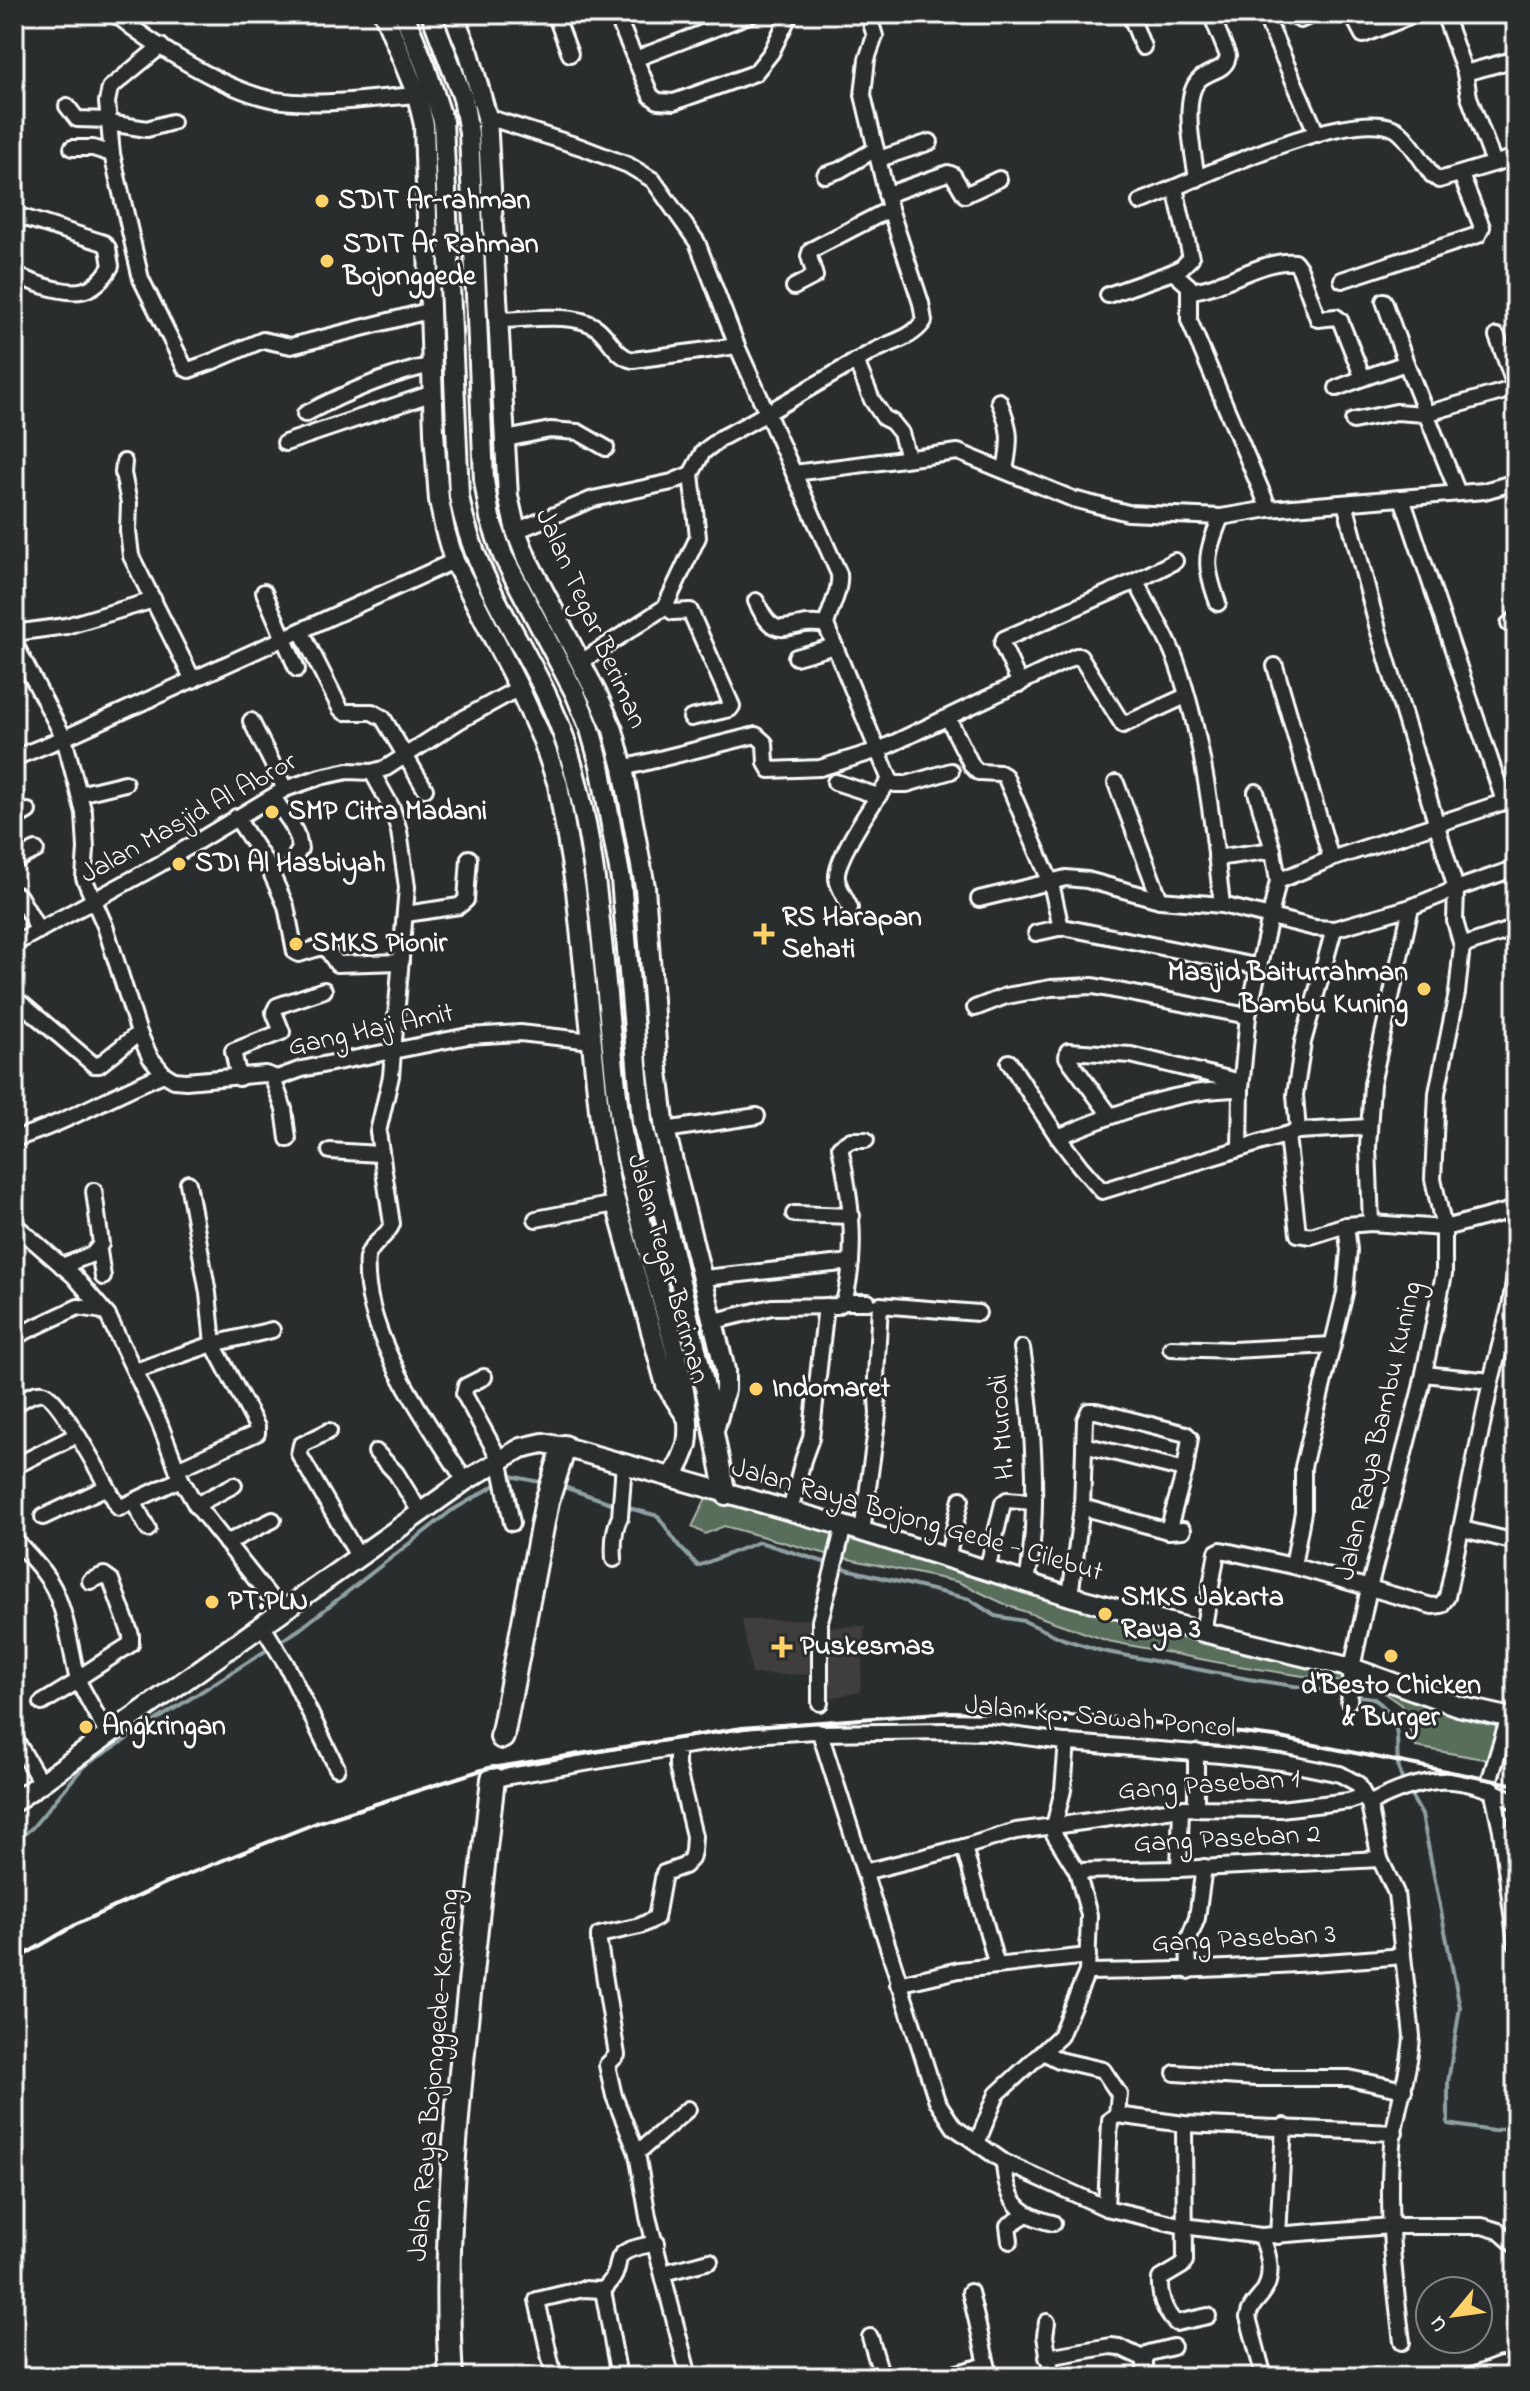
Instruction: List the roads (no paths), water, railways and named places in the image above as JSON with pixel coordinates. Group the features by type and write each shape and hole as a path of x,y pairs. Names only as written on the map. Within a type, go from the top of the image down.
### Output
{"highway":[{"path":"502,1737 547,1501 564,1447"},
{"name":"Jalan Raya Bojonggede—Kemang","path":"451,2377 448,2228 452,2164 493,1779"}],"main road":[{"name":"Jalan Tegar Beriman","path":"384,14 417,95 424,125 464,527 485,579 553,709 576,776 596,884 621,1126 687,1419 687,1443 672,1477"},
{"name":"Jalan Tegar Beriman","path":"453,14 487,117 508,496 516,531 613,730 623,768 645,887 665,1130 715,1321 725,1382 714,1433"},
{"name":"Jalan Tegar Beriman","path":"431,15 450,61 469,133 484,480 490,518 514,578 590,729 611,819 621,880 642,1122 726,1495"},
{"path":"406,20 431,15"},
{"name":"Jalan Tegar Beriman","path":"406,20 431,81 443,121 438,255 432,310 439,500 454,561 519,688 543,741 558,785 576,890 601,1129 610,1182 666,1385 687,1419"},
{"path":"474,253 494,251"},
{"path":"546,638 547,598"},
{"path":"585,823 611,819"},
{"path":"652,1173 674,1168"},
{"path":"610,1182 631,1178"},
{"name":"Jalan Raya Bojong Gede - Cilebut","path":"14,1802 107,1734 266,1631 281,1611 465,1481 501,1464 521,1448 543,1443 853,1529 1070,1596 1352,1668 1458,1706 1513,1718"}],"street":[{"path":"115,14 161,46 251,95 278,100 338,101 417,95"},
{"path":"555,14 570,54"},
{"path":"616,14 651,96 658,101 674,102 755,73 771,53 790,14"},
{"path":"635,59 752,14"},
{"path":"581,662 665,607 698,537 691,474 703,452 721,438 856,361 909,336 924,321 888,202 863,95 867,59 875,36 868,14"},
{"path":"1130,14 1143,47"},
{"path":"1197,179 1189,122 1192,89 1200,78 1224,66 1228,56 1211,14"},
{"path":"1300,20 1314,14"},
{"path":"1352,14 1363,35 1416,14"},
{"path":"1444,14 1465,73 1469,97 1494,163"},
{"path":"1270,27 1317,134"},
{"path":"161,46 110,88 106,95 112,154 141,279 185,368 189,370 263,340 291,346 432,310"},
{"path":"1465,73 1516,59"},
{"path":"67,106 77,119 109,121 147,129 172,122"},
{"path":"487,117 628,165 653,180 697,242 737,346 839,574 840,586 826,625 844,662 890,780 895,784 907,784 951,771"},
{"path":"1140,202 1235,160 1360,124 1398,130 1439,180 1516,157"},
{"path":"825,175 877,154 930,142"},
{"path":"72,148 93,148 112,154"},
{"path":"794,287 815,276 809,256 811,250 888,202 948,173 953,175 965,195 999,179"},
{"path":"1342,280 1478,235 1482,227 1461,175"},
{"path":"1108,295 1173,272 1191,258 1175,188"},
{"path":"14,273 22,279 52,288 80,292 100,283 111,266 104,243 16,218"},
{"path":"1190,291 1210,289 1277,261 1295,262 1318,319 1336,317 1340,320 1363,378"},
{"path":"1173,272 1184,279 1190,291 1189,320 1269,509"},
{"path":"1384,301 1458,493"},
{"path":"498,320 578,320 595,326 621,356 633,360 737,346"},
{"path":"1353,421 1396,412 1425,414 1516,388 1497,336"},
{"path":"856,361 872,400 884,418 901,433 908,458"},
{"path":"1337,388 1406,363"},
{"path":"305,414 342,395 413,369 433,365"},
{"path":"285,443 433,393"},
{"path":"999,401 1009,426 1010,443 1005,470"},
{"path":"506,439 550,430 578,432 606,448"},
{"path":"794,473 958,452 1073,499 1128,513 1221,517 1269,509 1484,491 1516,482"},
{"path":"124,462 131,556 193,680"},
{"path":"516,531 593,499 672,482 691,474"},
{"path":"1278,881 1331,859 1510,800 1402,498"},
{"name":"Jalan Raya Bambu Kuning","path":"1345,503 1378,629 1456,889 1455,921 1462,946 1457,993 1437,1093 1433,1179 1444,1228 1444,1274 1424,1374 1369,1588 1352,1668 1350,1694"},
{"path":"1218,603 1207,573 1207,557 1221,517"},
{"path":"14,758 454,561"},
{"path":"1020,684 1002,644 1004,639 1175,561"},
{"path":"1136,581 1176,661 1186,696 1210,805 1222,905"},
{"path":"264,592 297,669"},
{"path":"14,633 66,626 154,600"},
{"path":"756,601 771,626 781,629 818,623 826,625"},
{"path":"665,607 673,612 690,611 732,706 727,710 691,718"},
{"path":"301,631 340,708 344,712 372,712 383,718 425,789"},
{"path":"14,642 64,738 85,831 84,878 105,926 139,1033 150,1057 164,1074 123,1090 57,1125 14,1139"},
{"path":"796,657 835,646"},
{"path":"623,768 756,735 765,743 766,763 770,770 820,768 879,750 1080,656 1123,725 1186,696"},
{"path":"1275,666 1331,859"},
{"name":"Jalan Masjid Al Abror","path":"14,944 160,864 279,793 320,777 348,771 372,772 406,757 459,721 519,688"},
{"path":"948,718 972,766 978,772 1005,776 1051,883 1061,928"},
{"path":"251,721 298,838 300,849 293,860"},
{"path":"372,772 392,808 399,831 406,877 406,914 391,1076 378,1132 392,1224 389,1233 374,1244 366,1258 369,1296 375,1321 412,1395 465,1481"},
{"path":"850,908 837,872 846,849 890,780"},
{"path":"835,782 878,796"},
{"path":"79,794 125,783"},
{"path":"1116,783 1160,900"},
{"path":"1240,1148 1241,1085 1248,1016 1278,881 1273,850 1256,792"},
{"path":"14,819 28,811"},
{"path":"236,817 267,864 286,906 295,952 299,954 325,946 337,964 401,962"},
{"path":"14,861 36,850"},
{"path":"1216,858 1273,850"},
{"path":"406,914 459,906 466,900 469,858"},
{"path":"979,899 1066,878 1087,880 1160,900 1222,905 1315,928 1334,929 1411,907 1516,868"},
{"path":"14,894 19,896 39,931"},
{"path":"1371,1223 1369,1127 1372,1084 1411,907"},
{"path":"1036,933 1061,928 1260,967"},
{"path":"1462,946 1516,928"},
{"path":"1334,929 1303,1042 1295,1095 1292,1133 1298,1234 1347,1237 1371,1223 1444,1228 1516,1209"},
{"path":"975,1008 1006,996 1051,988 1093,986 1248,1016"},
{"path":"239,1078 233,1051 282,1032 274,1012 277,1006 324,990"},
{"path":"14,1000 94,1065 99,1065 139,1033"},
{"name":"Gang Haji Amit","path":"164,1074 174,1080 186,1081 265,1074 273,1079 302,1069 481,1035 520,1033 592,1041"},
{"path":"1110,1115 1067,1057 1068,1051 1131,1055 1241,1085"},
{"path":"1009,1062 1058,1137 1102,1191 1127,1186 1292,1133 1369,1127"},
{"path":"273,1079 284,1109 288,1139"},
{"path":"1058,1137 1110,1115 1205,1089 1241,1085"},
{"path":"665,1130 757,1116"},
{"path":"844,1302 851,1262 852,1216 840,1147 851,1140 866,1140"},
{"path":"330,1151 379,1154"},
{"path":"14,1405 44,1393 77,1435 119,1508 134,1503 179,1474 257,1433 257,1427 213,1344 208,1293 188,1183"},
{"path":"94,1191 103,1277"},
{"path":"536,1219 615,1204"},
{"path":"794,1214 852,1216"},
{"path":"14,1224 62,1266 109,1319 196,1505 281,1611"},
{"path":"1293,1566 1303,1512 1303,1467 1345,1293 1347,1237"},
{"path":"62,1266 99,1251"},
{"path":"704,1278 851,1262"},
{"path":"1203,1632 1217,1552 1221,1550 1293,1566 1432,1606 1441,1605 1447,1597 1491,1381 1513,1308 1516,1269"},
{"path":"715,1321 772,1307 868,1302"},
{"path":"820,1703 820,1621 836,1558 853,1529 878,1415 876,1377 880,1305 978,1313"},
{"path":"790,1511 811,1438 826,1306"},
{"path":"14,1337 78,1307 109,1319"},
{"path":"135,1371 213,1344 272,1330"},
{"path":"1171,1348 1233,1350 1333,1345"},
{"name":"H. Murodi","path":"1022,1348 1028,1384 1034,1502 1034,1538 1027,1583"},
{"path":"1424,1374 1491,1381"},
{"path":"484,1377 466,1386 464,1394 501,1464 512,1523"},
{"path":"1070,1596 1082,1507 1086,1414 1096,1411 1186,1434 1190,1441 1175,1531 1082,1507"},
{"path":"329,1431 301,1445 299,1454 358,1556"},
{"path":"19,1464 77,1435"},
{"path":"1084,1445 1185,1470"},
{"path":"376,1452 396,1473 420,1512"},
{"path":"614,1559 624,1463"},
{"path":"196,1505 234,1485"},
{"path":"43,1517 107,1487"},
{"path":"947,1559 961,1499"},
{"name":"H. Murodi","path":"987,1571 1003,1503 1007,1500 1034,1502"},
{"path":"134,1503 148,1529"},
{"path":"226,1543 273,1520"},
{"path":"1462,1529 1516,1542"},
{"path":"14,1539 52,1585 59,1600 78,1681 107,1734"},
{"path":"42,1703 131,1644 131,1635 111,1580 104,1575 90,1581"},
{"path":"266,1631 286,1664 337,1768"},
{"path":"1513,1718 1491,1771 1516,1944"},
{"name":"Jalan Kp. Sawah Poncol","path":"493,1779 767,1734 815,1731 989,1732 1281,1762 1340,1774 1358,1784 1366,1800"},
{"path":"820,1733 937,2101 954,2127 1004,2162 1106,2208 1184,2226 1261,2236 1391,2226 1482,2226 1499,2231 1516,2246"},
{"path":"14,1737 41,1783"},
{"path":"977,2143 997,2094 1060,2036 1087,1972 1089,1915 1077,1871 1054,1834 1063,1790 1067,1742"},
{"path":"677,1747 677,1766 694,1836 691,1859 684,1866 664,1873 656,1918 640,1926 599,1935 617,2055 607,2065 614,2096 637,2153 648,2217 689,2377"},
{"path":"1196,1752 1196,1809"},
{"name":"Gang Paseban 1","path":"864,1872 1016,1831 1181,1808 1280,1809 1366,1800 1436,1779 1492,1790 1516,1802"},
{"path":"1366,1800 1380,1859 1396,1893 1412,2036 1411,2060 1395,2133 1389,2189 1402,2342"},
{"path":"1179,1869 1181,1808"},
{"path":"964,1847 997,1966"},
{"name":"Gang Paseban 2","path":"1077,1871 1380,1859"},
{"path":"1189,1971 1188,1941 1197,1918 1204,1867"},
{"path":"898,1984 959,1970 1088,1956"},
{"name":"Gang Paseban 3","path":"1087,1972 1288,1966 1403,1956"},
{"path":"1043,2052 1059,2060 1103,2070 1119,2094 1117,2115"},
{"path":"1175,2073 1256,2078 1349,2078 1404,2090"},
{"path":"637,2153 688,2109"},
{"path":"1106,2208 1110,2120 1117,2115 1184,2124 1395,2133"},
{"path":"1184,2124 1185,2261 1160,2279 1160,2289 1171,2319 1176,2323 1208,2316"},
{"path":"1278,2236 1284,2126"},
{"path":"1004,2162 1005,2179 1011,2195 1025,2215 1053,2223"},
{"path":"1010,2241 1008,2226 1025,2215"},
{"path":"1261,2236 1270,2261 1269,2277 1265,2290 1250,2309 1248,2317 1264,2377"},
{"path":"619,2377 603,2290 615,2275 617,2258 623,2251 657,2243"},
{"path":"663,2273 710,2261"},
{"path":"554,2377 537,2300 583,2289 603,2290"},
{"path":"943,2377 989,2371 970,2292"},
{"path":"1047,2322 1045,2336 1052,2377"},
{"path":"870,2337 882,2377"},
{"path":"1047,2357 1111,2346 1145,2359"},
{"path":"1145,2377 1145,2359 1149,2353 1173,2347"},
{"path":"1469,2377 1501,2365"}],"waterway":[{"path":"506,1478 511,1476 544,1483"},
{"path":"14,1842 32,1828 84,1766 300,1629 451,1511 499,1483"},
{"path":"561,1486 617,1505"},
{"path":"625,1507 658,1516 698,1566 759,1542 850,1570 969,1599 995,1616 1024,1621 1063,1639 1102,1651 1248,1679 1373,1698 1393,1719 1400,1773 1405,1785"},
{"path":"1409,1792 1422,1815 1460,2007 1448,2082 1448,2124 1493,2131 1516,2125"}],"railway":[{"path":"14,1961 77,1924 166,1883 316,1823 485,1769 742,1728 951,1712 1099,1716 1275,1737 1516,1785"}],"place":[{"name":"SDIT Ar-rahman","path":"322,201"},
{"name":"SDIT Ar Rahman Bojonggede","path":"327,261"},
{"name":"SMP Citra Madani","path":"272,812"},
{"name":"SDI Al Hasbiyah","path":"179,864"},
{"name":"RS Harapan Sehati","path":"764,934"},
{"name":"SMKS Pionir","path":"296,944"},
{"name":"Masjid Baiturrahman Bambu Kuning","path":"1424,989"},
{"name":"Indomaret","path":"756,1389"},
{"name":"PT.PLN","path":"212,1602"},
{"name":"SMKS Jakarta Raya 3","path":"1105,1614"},
{"name":"Puskesmas","path":"782,1647"},
{"name":"d'Besto Chicken & Burger","path":"1391,1656"},
{"name":"Angkringan","path":"86,1727"}]}
